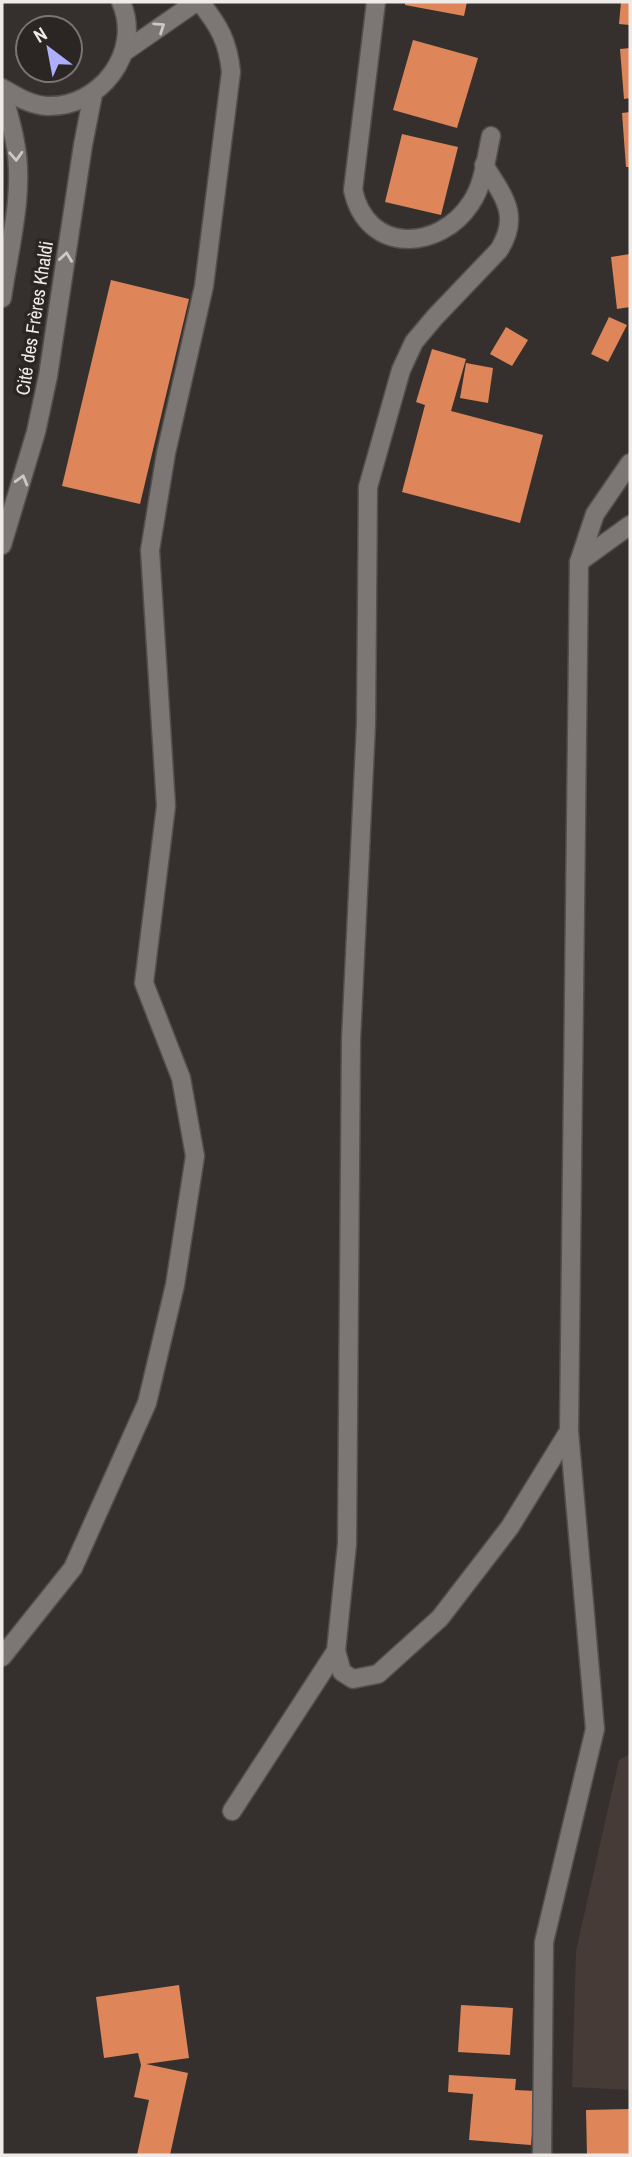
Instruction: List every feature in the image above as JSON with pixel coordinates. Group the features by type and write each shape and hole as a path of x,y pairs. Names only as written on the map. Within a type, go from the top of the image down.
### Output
{"street":[{"path":"2,89 22,100 46,106 71,103 93,93 112,76 124,52 127,31 125,10 121,2"},
{"path":"2,1657 73,1568 146,1403 175,1285 195,1156 181,1077 144,983 166,806 150,550 166,453 204,286 231,72 225,40 219,25 198,2 124,52"},
{"path":"376,2 353,190 362,216 370,226 394,239 421,237 456,220 472,202 479,188 491,136"},
{"name":"Cité des Frères Khaldi","path":"2,89 16,144 18,177 2,298"},
{"name":"Cité des Frères Khaldi","path":"2,545 36,432 48,376 93,93"},
{"path":"484,165 506,198 510,225 506,239 499,250 414,342 401,370 368,487 366,724 351,1040 347,1544 336,1651 342,1672 353,1679 378,1674 440,1618 510,1527 569,1431"},
{"path":"542,2155 544,1942 594,1729 569,1431 579,562 595,514 630,463"},
{"path":"579,562 630,525"},
{"path":"232,1811 336,1651"}],"shaded area":[{"path":"630,1754 630,2090 572,2087 576,1951 619,1760"}],"building":[{"path":"405,2 467,2 464,16 405,5"},
{"path":"621,2 630,2 630,25 619,24"},
{"path":"413,40 478,58 457,128 393,110"},
{"path":"630,48 630,98 624,99 620,49"},
{"path":"630,112 630,167 626,167 622,113"},
{"path":"402,134 458,147 441,215 385,202"},
{"path":"630,254 630,307 617,309 611,257"},
{"path":"111,280 189,299 140,504 62,486"},
{"path":"609,317 627,325 608,362 591,354"},
{"path":"506,327 528,340 512,366 490,354"},
{"path":"432,349 466,359 451,411 543,435 520,523 402,492 425,405 416,402"},
{"path":"466,363 493,368 488,403 460,398"},
{"path":"179,1985 189,2058 146,2064 188,2073 170,2155 137,2155 149,2100 134,2097 141,2065 138,2053 104,2058 96,1997"},
{"path":"461,2005 513,2008 510,2055 458,2052"},
{"path":"449,2075 516,2079 515,2090 536,2091 531,2145 469,2140 473,2094 448,2092"},
{"path":"630,2109 630,2155 587,2155 586,2110"}]}
